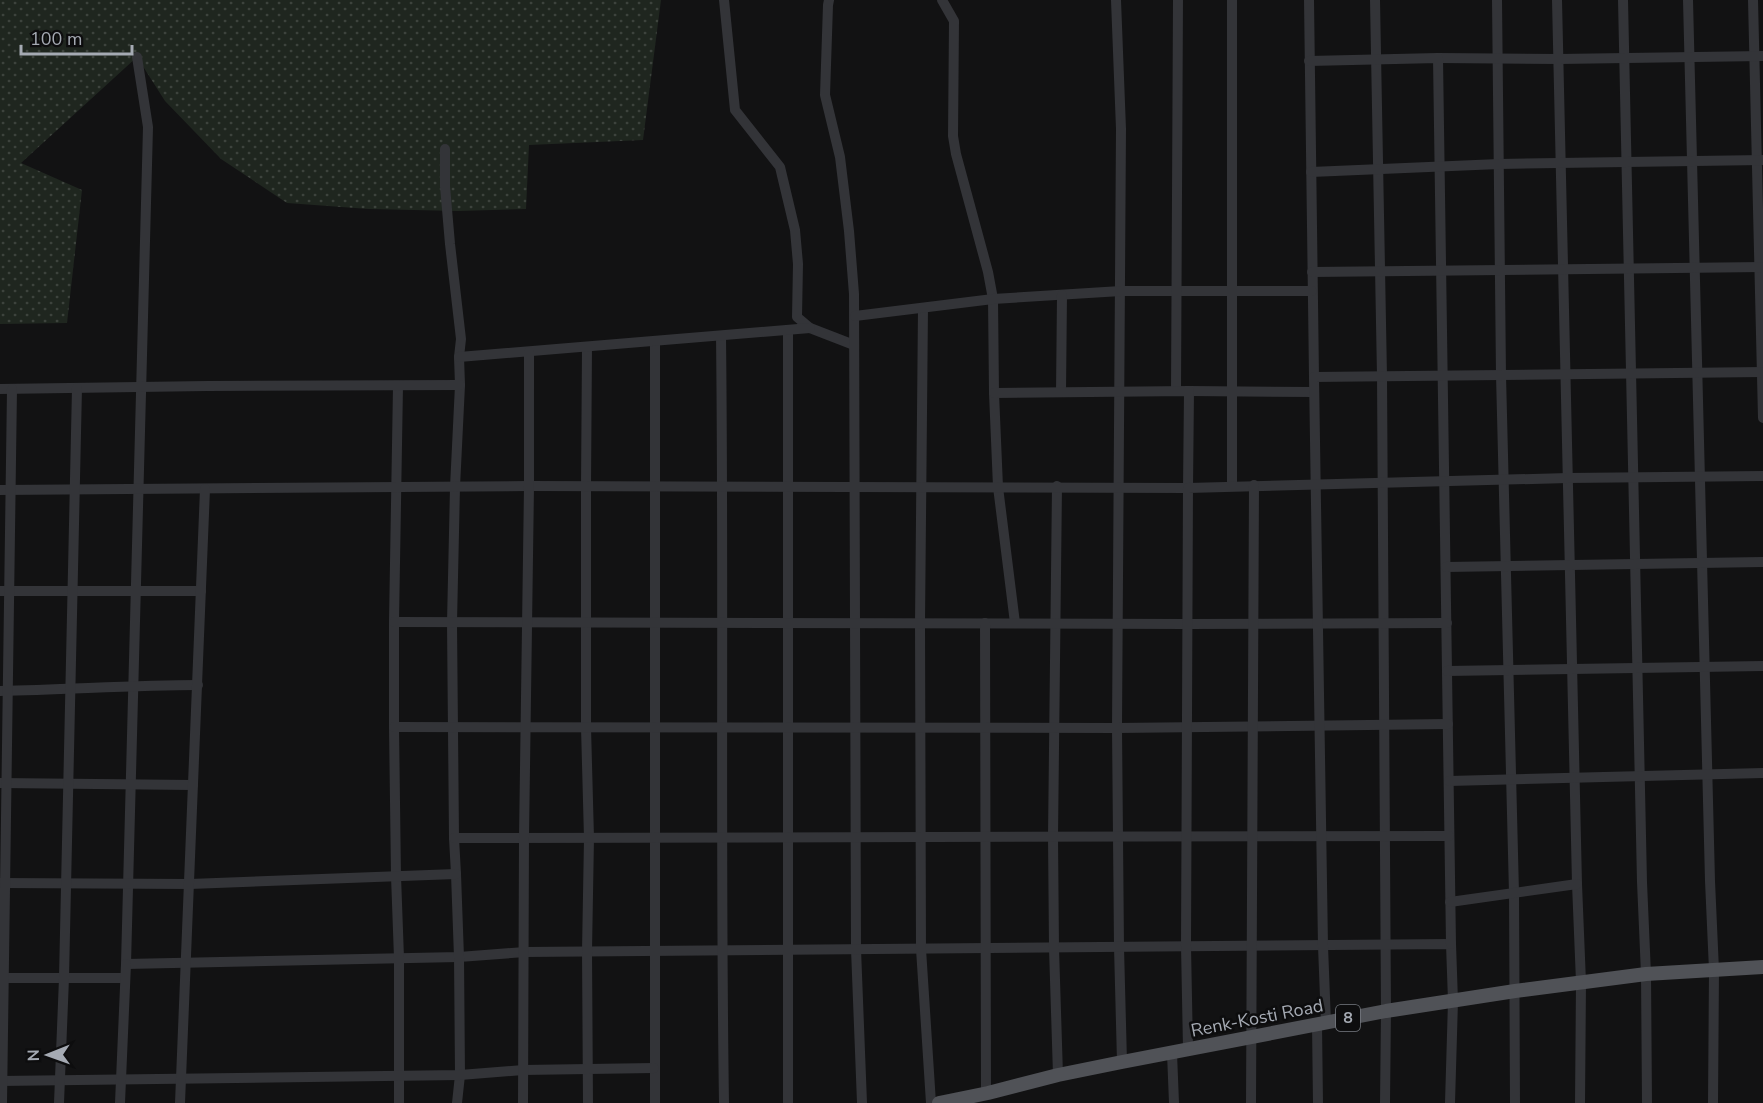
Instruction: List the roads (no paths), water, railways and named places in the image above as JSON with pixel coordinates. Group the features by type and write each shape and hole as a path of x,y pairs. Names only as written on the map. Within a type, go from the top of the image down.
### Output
{"main road":[{"name":"Renk-Kosti Road","path":"939,1103 986,1094 1058,1075 1386,1011 1515,990 1646,974 1763,967"}],"street":[{"path":"717,0 724,5 735,110 780,167 795,230 798,264 797,317 810,328 854,345"},
{"path":"829,0 825,95 840,157 849,231 855,316 855,837 856,949 862,1103"},
{"path":"942,0 954,21"},
{"path":"953,0 955,145 993,299 998,487 1015,623"},
{"path":"1116,0 1121,129 1117,728 1122,1062"},
{"path":"1176,391 1178,0"},
{"path":"1232,0 1232,486"},
{"path":"1309,0 1323,946 1318,1103"},
{"path":"1375,0 1382,376 1385,1103"},
{"path":"1497,0 1501,375 1514,893 1515,1103"},
{"path":"1557,0 1576,884 1581,982 1580,1103"},
{"path":"1623,0 1646,974 1647,1103"},
{"path":"1688,0 1714,970 1713,1103"},
{"path":"1753,0 1758,56 1763,418"},
{"path":"1309,61 1758,56"},
{"path":"120,1103 140,488 148,127 137,57"},
{"path":"1438,58 1453,1001 1450,1103"},
{"path":"445,149 450,244 461,339 452,623 454,838 459,957 460,1075 458,1103"},
{"path":"1311,172 1499,164 1759,160"},
{"path":"1312,272 1761,267"},
{"path":"855,316 993,299 1121,291 1312,291"},
{"path":"1061,392 1062,295"},
{"path":"923,308 920,623 921,949 930,1103"},
{"path":"459,357 810,328"},
{"path":"788,330 788,1103"},
{"path":"721,336 724,1103"},
{"path":"655,341 655,1103"},
{"path":"587,347 588,1103"},
{"path":"523,1103 529,352"},
{"path":"1314,377 1762,372"},
{"path":"0,389 460,385"},
{"path":"398,386 394,727 399,958 399,1103"},
{"path":"59,1103 64,978 77,388"},
{"path":"2,1103 5,490 12,389"},
{"path":"1188,1049 1186,946 1189,391"},
{"path":"994,393 1314,392"},
{"path":"5,490 529,486 1188,488 1445,480 1763,476"},
{"path":"1251,1103 1254,485"},
{"path":"1057,486 1053,837 1058,1075"},
{"path":"180,1103 205,489"},
{"path":"1446,567 1635,562 1763,562"},
{"path":"4,591 201,591"},
{"path":"394,622 1446,623"},
{"path":"985,623 986,1094"},
{"path":"1447,671 1763,666"},
{"path":"4,691 70,690 134,685 198,685"},
{"path":"394,727 1117,728 1448,724"},
{"path":"1449,781 1763,773"},
{"path":"3,784 194,785"},
{"path":"454,838 1449,836"},
{"path":"2,883 190,884 456,874"},
{"path":"1450,902 1576,884"},
{"path":"126,964 459,957 525,952 587,951 1451,944"},
{"path":"2,978 124,978"},
{"path":"1172,1053 1174,1103"},
{"path":"1,1081 460,1075 523,1070 654,1068"}]}
